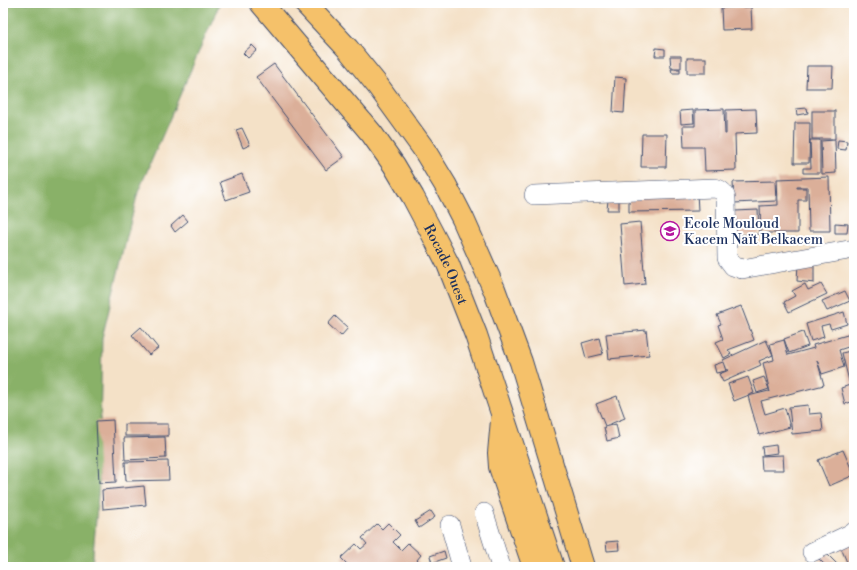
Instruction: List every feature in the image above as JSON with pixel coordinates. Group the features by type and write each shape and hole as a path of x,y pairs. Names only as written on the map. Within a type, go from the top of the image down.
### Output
{"highway":[{"name":"Rocade Ouest","path":"261,3 372,134 414,197 448,264 476,335 553,567"},
{"path":"305,3 348,48 378,86 423,148 446,186 459,212 494,289 522,362 583,567"},
{"path":"503,413 499,454 500,467 534,567"}],"street":[{"path":"534,195 719,189 725,195 726,199 727,258 733,266 742,269 854,249"},
{"path":"484,513 501,567"},
{"path":"450,525 462,567"},
{"path":"812,552 854,532"}],"green space":[{"path":"3,3 217,3 219,5 138,192 102,338 99,484 92,567 3,567"}],"building":[{"path":"751,7 752,29 722,30 721,8"},
{"path":"252,45 257,50 248,58 243,53"},
{"path":"656,48 665,49 665,56 655,56"},
{"path":"670,56 681,56 681,68 671,68"},
{"path":"687,58 706,58 706,73 687,73"},
{"path":"274,64 344,157 326,170 256,77"},
{"path":"807,66 833,66 832,88 806,88"},
{"path":"671,69 680,69 680,73 672,73"},
{"path":"615,77 626,78 624,113 613,112"},
{"path":"807,108 808,113 797,115 796,109"},
{"path":"724,109 725,134 726,110 756,109 757,133 735,134 736,170 705,171 704,147 684,147 683,126 695,126 695,110"},
{"path":"693,110 694,123 681,124 680,111"},
{"path":"812,111 835,111 835,139 812,139"},
{"path":"795,123 810,123 809,163 794,163"},
{"path":"242,128 250,145 243,148 236,130"},
{"path":"642,134 667,134 666,167 641,167"},
{"path":"810,140 820,140 820,173 803,173 803,168 811,168"},
{"path":"835,140 836,173 822,174 821,141"},
{"path":"838,140 847,141 846,150 837,149"},
{"path":"242,174 249,192 226,200 220,182"},
{"path":"829,177 830,231 809,231 808,187 797,187 806,188 806,200 798,200 798,233 761,233 760,206 778,205 777,179"},
{"path":"775,181 776,201 734,203 733,182"},
{"path":"697,192 698,211 629,212 629,193"},
{"path":"608,200 619,200 619,210 607,210"},
{"path":"758,210 759,234 736,235 735,211"},
{"path":"183,215 188,221 175,232 171,226"},
{"path":"640,222 645,284 625,286 620,224"},
{"path":"835,223 848,224 847,233 835,233"},
{"path":"798,264 814,264 814,283 797,281"},
{"path":"805,284 808,290 821,284 827,294 789,312 784,302 795,296 792,291"},
{"path":"845,291 850,301 827,311 822,301"},
{"path":"741,306 754,340 728,350 731,354 724,358 716,342 723,339 718,325 721,324 717,315"},
{"path":"844,312 847,324 831,329 829,324 821,326 824,337 811,341 806,324"},
{"path":"335,316 348,328 341,336 328,324"},
{"path":"141,327 158,348 149,355 132,335"},
{"path":"646,330 649,355 609,359 606,334"},
{"path":"803,332 808,346 789,353 784,339"},
{"path":"854,333 854,345 839,350 844,367 822,374 817,360 824,385 761,401 765,414 785,408 790,427 759,435 748,396 770,392 763,363 774,360 770,344 784,340 788,355 814,348 813,345"},
{"path":"599,338 603,354 586,358 582,343"},
{"path":"766,340 773,355 759,361 761,365 723,382 719,374 729,370 727,370 723,360"},
{"path":"854,350 854,401 845,404 841,388 850,385 842,353"},
{"path":"723,362 726,371 716,373 714,365"},
{"path":"748,377 754,393 734,401 728,384"},
{"path":"764,377 769,389 757,393 753,381"},
{"path":"617,396 625,418 605,426 596,404"},
{"path":"808,405 809,414 821,413 823,431 792,434 789,407"},
{"path":"113,420 116,482 99,483 96,421"},
{"path":"125,424 168,424 168,436 125,436"},
{"path":"616,424 619,438 607,441 604,427"},
{"path":"165,437 166,458 125,460 124,438"},
{"path":"776,445 777,453 763,455 762,447"},
{"path":"843,450 854,475 829,486 818,460"},
{"path":"783,455 784,470 762,470 761,456"},
{"path":"168,461 169,480 126,481 125,462"},
{"path":"144,486 146,505 103,509 102,490"},
{"path":"431,511 435,517 419,528 415,521"},
{"path":"388,523 400,535 393,542 401,550 408,543 421,555 417,560 419,562 415,567 343,567 347,564 341,558 356,544 361,549 367,544 362,538 377,524 382,529"},
{"path":"854,534 854,567 849,567 838,541"},
{"path":"618,541 619,550 607,551 606,542"},
{"path":"823,550 840,567 827,567 825,565 826,567 816,567 824,564 816,556"},
{"path":"444,551 446,558 432,563 430,556"}],"place":[{"name":"Ecole Mouloud Kacem Naït Belkacem","path":"670,231"}]}
